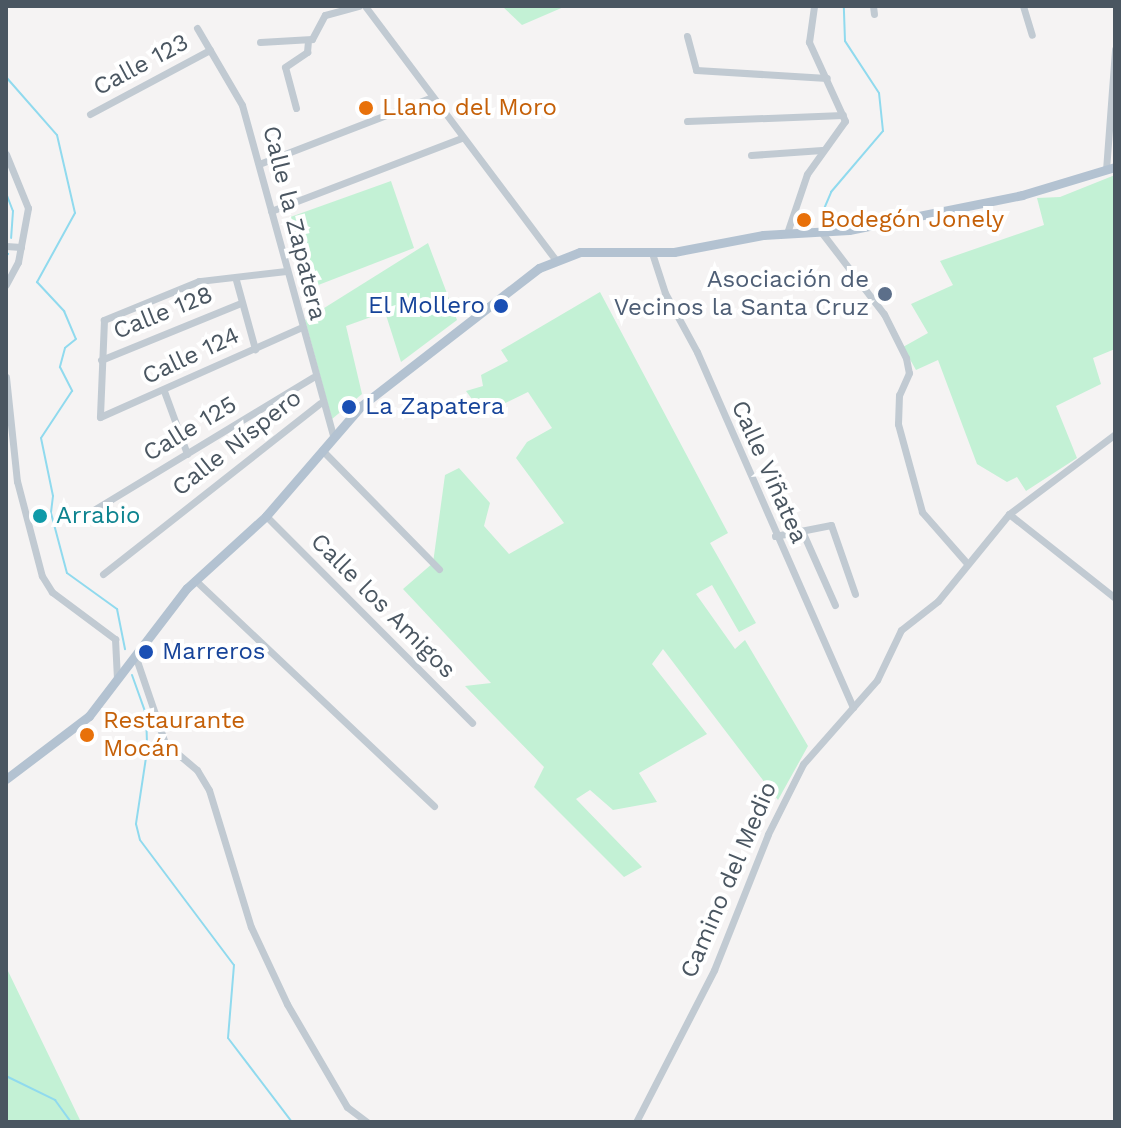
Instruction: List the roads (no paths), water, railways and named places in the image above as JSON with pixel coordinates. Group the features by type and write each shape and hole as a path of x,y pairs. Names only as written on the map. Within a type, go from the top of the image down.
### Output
{"main road":[{"path":"6,779 89,716 195,580 266,516 361,406 555,259 597,250 652,253 787,233 822,233 1022,195 1110,169"}],"street":[{"path":"296,108 285,67 307,52 308,40 325,15 359,6"},
{"path":"365,6 430,98 555,259"},
{"path":"787,233 804,179 822,150 841,128 843,115 809,42 814,6"},
{"path":"1023,6 1032,35"},
{"name":"Calle la Zapatera","path":"197,28 238,96 259,164 320,403 333,436"},
{"path":"687,36 696,70 827,78"},
{"path":"260,42 308,40"},
{"path":"1110,169 1115,49"},
{"name":"Calle 123","path":"90,114 210,50"},
{"path":"259,164 430,98"},
{"path":"687,121 843,115"},
{"path":"271,211 461,138"},
{"path":"751,155 822,150"},
{"path":"6,154 28,208 21,247 6,285"},
{"path":"822,233 884,314 906,358 909,373 899,395 898,424 922,512 966,562"},
{"path":"6,246 21,247"},
{"name":"Calle Viñatea","path":"652,253 665,293 697,352 775,536 853,707"},
{"path":"101,360 101,323 199,281 236,280 286,271"},
{"path":"236,280 255,349"},
{"name":"Calle 128","path":"101,360 241,303"},
{"name":"Calle 124","path":"101,360 100,417 300,328"},
{"path":"6,377 17,481 42,576 52,592 115,639 118,681"},
{"name":"Calle 125","path":"87,514 313,377"},
{"path":"164,391 187,454"},
{"name":"Calle Níspero","path":"103,574 320,403"},
{"name":"Camino del Medio","path":"636,1122 714,970 789,787 810,754 883,671 901,630 938,601 966,562 1009,514 1115,434"},
{"path":"322,450 439,569"},
{"path":"1009,514 1115,598"},
{"name":"Calle los Amigos","path":"266,516 472,723"},
{"path":"775,536 831,525 855,594"},
{"path":"802,531 835,605"},
{"path":"195,580 434,806"},
{"path":"136,658 165,743 197,770 209,790 251,927 287,1004 347,1107 367,1122"}],"waterway":[{"path":"821,216 831,192 883,131 879,93 845,41 844,6"},
{"path":"6,77 57,135 75,213 37,282 64,311 76,339 65,348 60,367 72,391 41,438 53,496 51,513 67,573 117,609 125,649"},
{"path":"6,193 13,211 11,238"},
{"path":"132,675 146,714 147,751 136,824 140,840 234,965 228,1038 292,1122"},
{"path":"6,1076 55,1100 71,1122"}],"place":[{"name":"Llano del Moro","path":"366,108"},
{"name":"Bodegón Jonely","path":"804,220"},
{"name":"Asociación de Vecinos la Santa Cruz","path":"885,294"},
{"name":"El Mollero","path":"501,306"},
{"name":"La Zapatera","path":"349,407"},
{"name":"Arrabio","path":"40,516"},
{"name":"Marreros","path":"146,652"},
{"name":"Restaurante Mocán","path":"87,735"}]}
